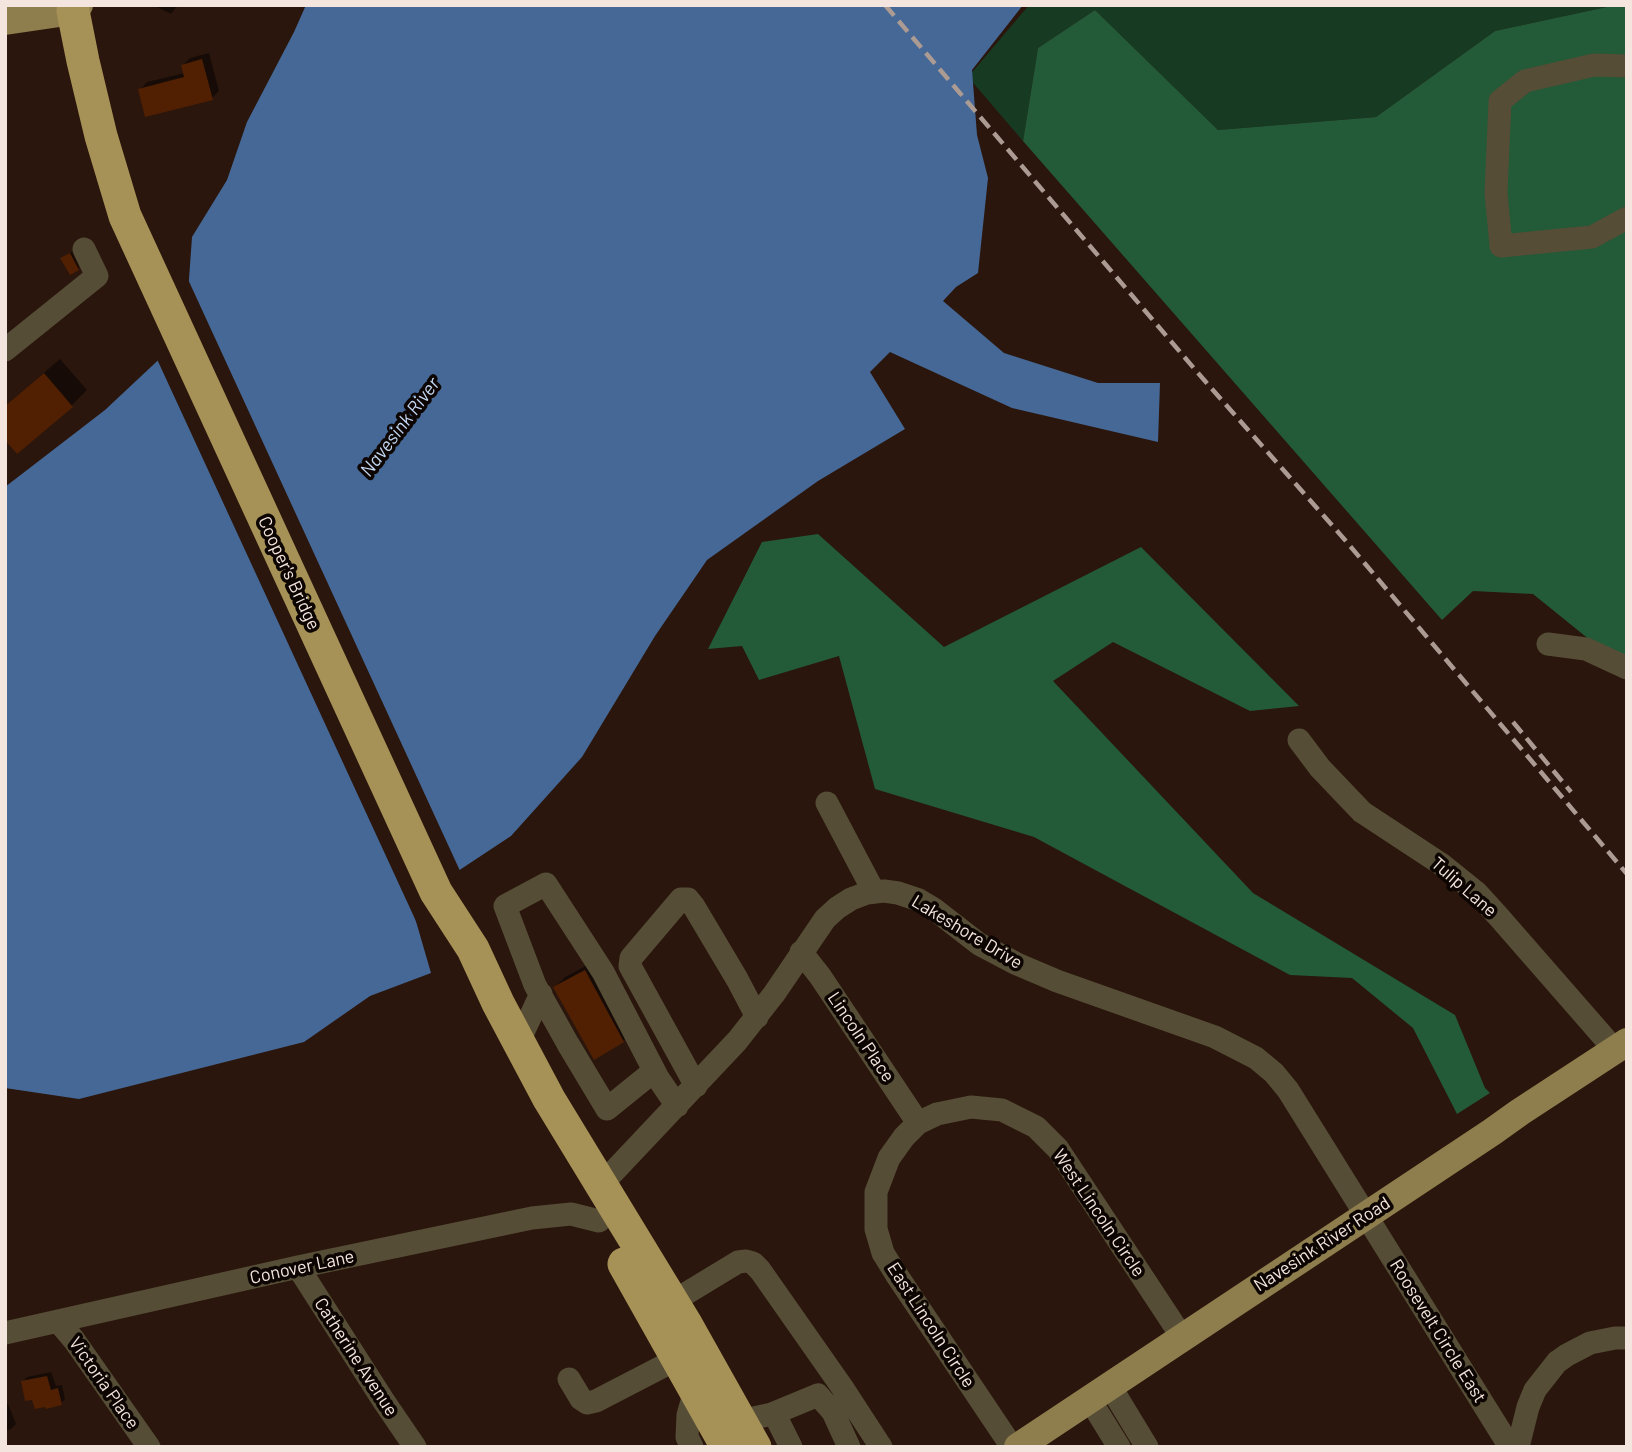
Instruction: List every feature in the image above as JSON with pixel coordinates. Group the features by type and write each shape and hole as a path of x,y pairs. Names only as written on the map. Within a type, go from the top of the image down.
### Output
{"highway":[{"name":"Cooper's Bridge","path":"75,7 83,61 125,216 440,907"},
{"path":"440,907 473,948 518,1043 549,1099 749,1432"},
{"path":"440,907 453,957 481,1014 538,1120 599,1221 695,1391 749,1432"}],"main road":[{"path":"5,21 75,7"},
{"name":"Navesink River Road","path":"1018,1447 1621,1046"}],"street":[{"path":"1627,66 1594,65 1525,81 1500,101 1496,193 1501,246 1592,237 1627,218"},
{"path":"5,350 97,276 84,249"},
{"path":"1548,644 1586,649 1627,668"},
{"name":"Tulip Lane","path":"1299,740 1320,768 1362,812 1441,864 1477,894 1621,1046"},
{"path":"827,803 874,892"},
{"path":"654,1071 607,1109 535,985 505,905 546,884 603,972 654,1071 677,1106"},
{"name":"Lakeshore Drive","path":"601,1185 737,1041 757,1017 825,919 851,899 874,892 898,893 919,900 979,944 1017,964 1057,981 1215,1037 1256,1058 1274,1073 1288,1090 1366,1215"},
{"path":"696,1086 630,966 631,958 681,899 688,899 693,905 757,1017"},
{"name":"Lincoln Place","path":"801,952 820,976 918,1123"},
{"path":"518,1043 541,994"},
{"name":"West Lincoln Circle","path":"918,1123 937,1114 971,1107 1002,1110 1036,1127 1058,1149 1182,1337"},
{"name":"East Lincoln Circle","path":"918,1123 889,1158 876,1192 876,1229 883,1252 896,1274 1012,1447"},
{"name":"Conover Lane","path":"5,1333 531,1218 562,1214 599,1221"},
{"name":"Roosevelt Circle East","path":"1366,1215 1510,1447"},
{"path":"672,1302 738,1262 753,1263 842,1387 881,1447"},
{"name":"Catherine Avenue","path":"298,1267 415,1447"},
{"name":"Victoria Place","path":"58,1321 149,1447"},
{"path":"1518,1447 1535,1390 1557,1362 1590,1343 1627,1338"},
{"path":"569,1379 581,1399 587,1403 596,1401 677,1359"},
{"path":"692,1447 687,1437 688,1415 695,1391"},
{"path":"1100,1393 1119,1447"},
{"path":"1100,1393 1147,1447"},
{"path":"749,1432 818,1395 834,1412 849,1447"},
{"path":"749,1432 778,1421 791,1447"}],"green space":[{"path":"1029,5 1616,5 1495,31 1376,117 1218,130 1095,10 1038,48 1023,141 968,77"},
{"path":"1616,5 1627,5 1627,670 1533,594 1473,591 1442,620 1023,141 1038,48 1095,10 1218,130 1376,117 1495,31"},
{"path":"818,534 944,647 1141,547 1299,706 1250,711 1113,642 1053,681 1253,893 1455,1015 1485,1088 1490,1093 1457,1114 1413,1028 1352,978 1290,975 1034,837 875,789 839,656 759,680 742,646 708,649 762,542"}],"water":[{"name":"Navesink River","path":"306,5 1023,5 972,70 977,135 988,178 978,273 956,287 943,301 1004,353 1098,383 1160,383 1158,442 1012,408 890,352 870,372 905,429 818,481 707,560 655,636 582,757 511,836 449,877 413,911 431,973 370,996 304,1042 79,1099 5,1088 5,487 105,410 185,335 192,237 227,180 247,122"}],"pier":[{"path":"186,275 461,873 417,913 423,932 156,357 181,333"}],"building":[{"path":"202,59 213,100 145,117 138,89 184,77 181,65"},
{"path":"70,253 79,270 70,275 60,258"},
{"path":"44,373 73,407 17,454 5,440 5,406"},
{"path":"585,970 624,1042 594,1060 553,987"},
{"path":"47,1376 51,1390 58,1388 62,1405 35,1409 32,1400 25,1401 21,1381"}],"railway":[{"path":"885,5 1198,373 1345,540 1627,874"},
{"path":"1513,722 1571,792"}]}
